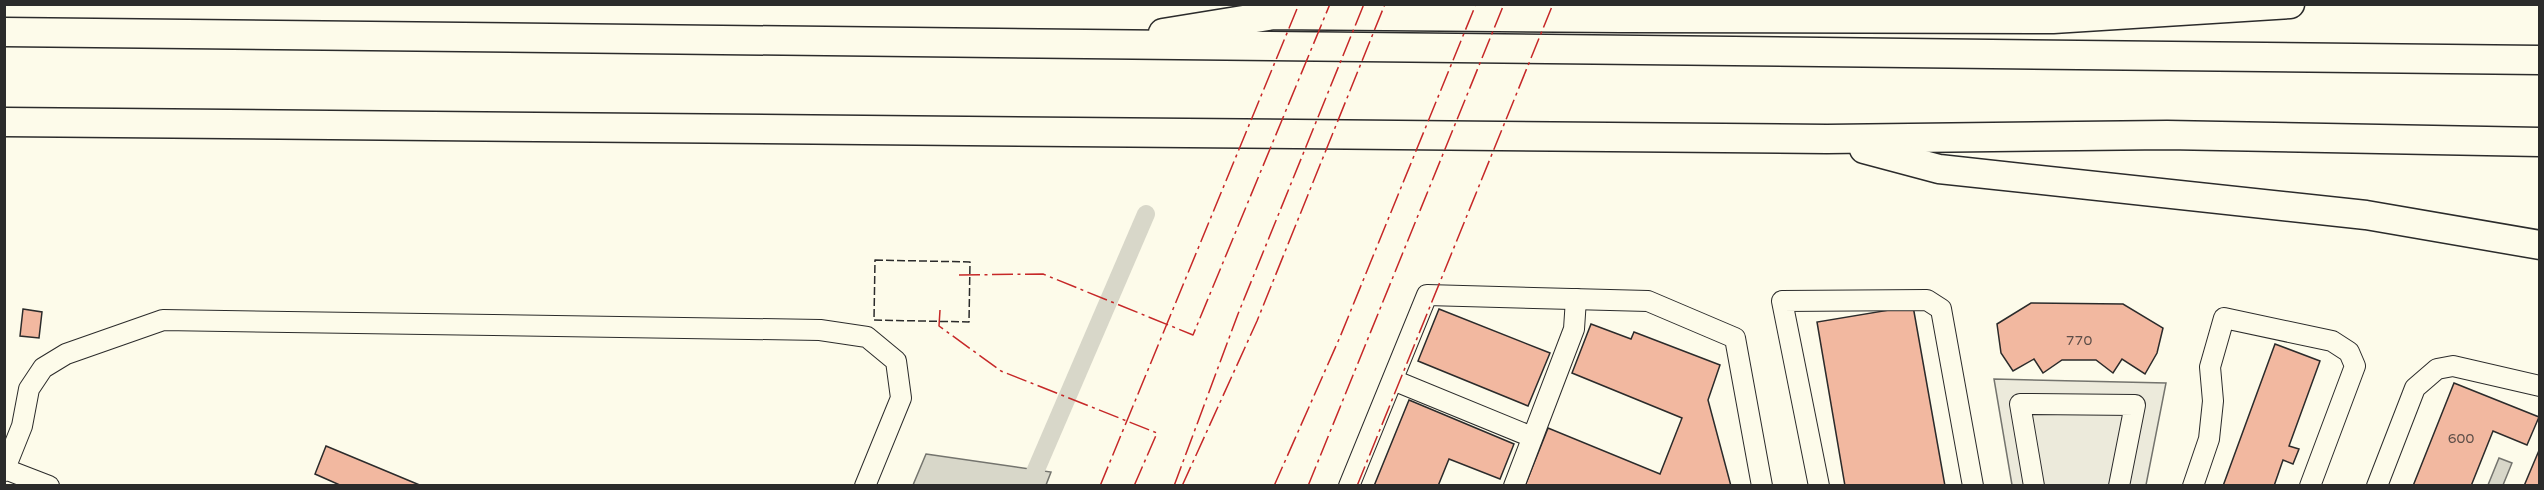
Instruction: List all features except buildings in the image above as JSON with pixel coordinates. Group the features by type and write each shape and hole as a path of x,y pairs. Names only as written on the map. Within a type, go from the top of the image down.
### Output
{"highway":[{"path":"1084,45 1274,15 2053,19 2290,4"},
{"path":"4,32 2540,60"},
{"path":"4,122 1827,140 2167,135 2540,142"},
{"path":"1827,140 1939,169 2366,215 2540,245"}],"lane":[{"path":"1349,486 1427,295 1648,301 1735,338 1762,486"},
{"path":"1514,486 1574,329 1576,299"},
{"path":"1818,486 1782,301 1927,300 1941,309 1973,486"},
{"path":"2193,486 2209,439 2213,401 2210,367 2224,318 2332,341 2349,352 2355,366 2310,486"},
{"path":"49,486 5,470 22,426 29,389 43,368 66,354 163,320 820,330 867,337 896,361 901,398 865,486"},
{"path":"2378,486 2415,388 2437,369 2453,366 2540,386"},
{"path":"1393,380 1532,437"},
{"path":"2034,486 2020,404 2135,405 2119,486"}],"shaded area":[{"path":"1994,379 2166,383 2146,485 2012,485"},
{"path":"926,454 1051,472 1046,485 913,485"},
{"path":"2499,458 2512,463 2503,485 2488,485"}],"waterway":[{"path":"1029,486 1146,214"}],"fence":[{"path":"875,260 970,262 969,322 874,320 875,260"}],"power":[{"path":"1100,486 1299,4"},
{"path":"959,275 1043,274 1193,335 1330,4"},
{"path":"1174,486 1238,314 1364,4"},
{"path":"1182,486 1257,321 1385,4"},
{"path":"1274,486 1340,337 1476,4"},
{"path":"1308,486 1504,4"},
{"path":"1357,486 1553,4"},
{"path":"940,310 939,326 1001,371 1157,433 1134,486"}]}
